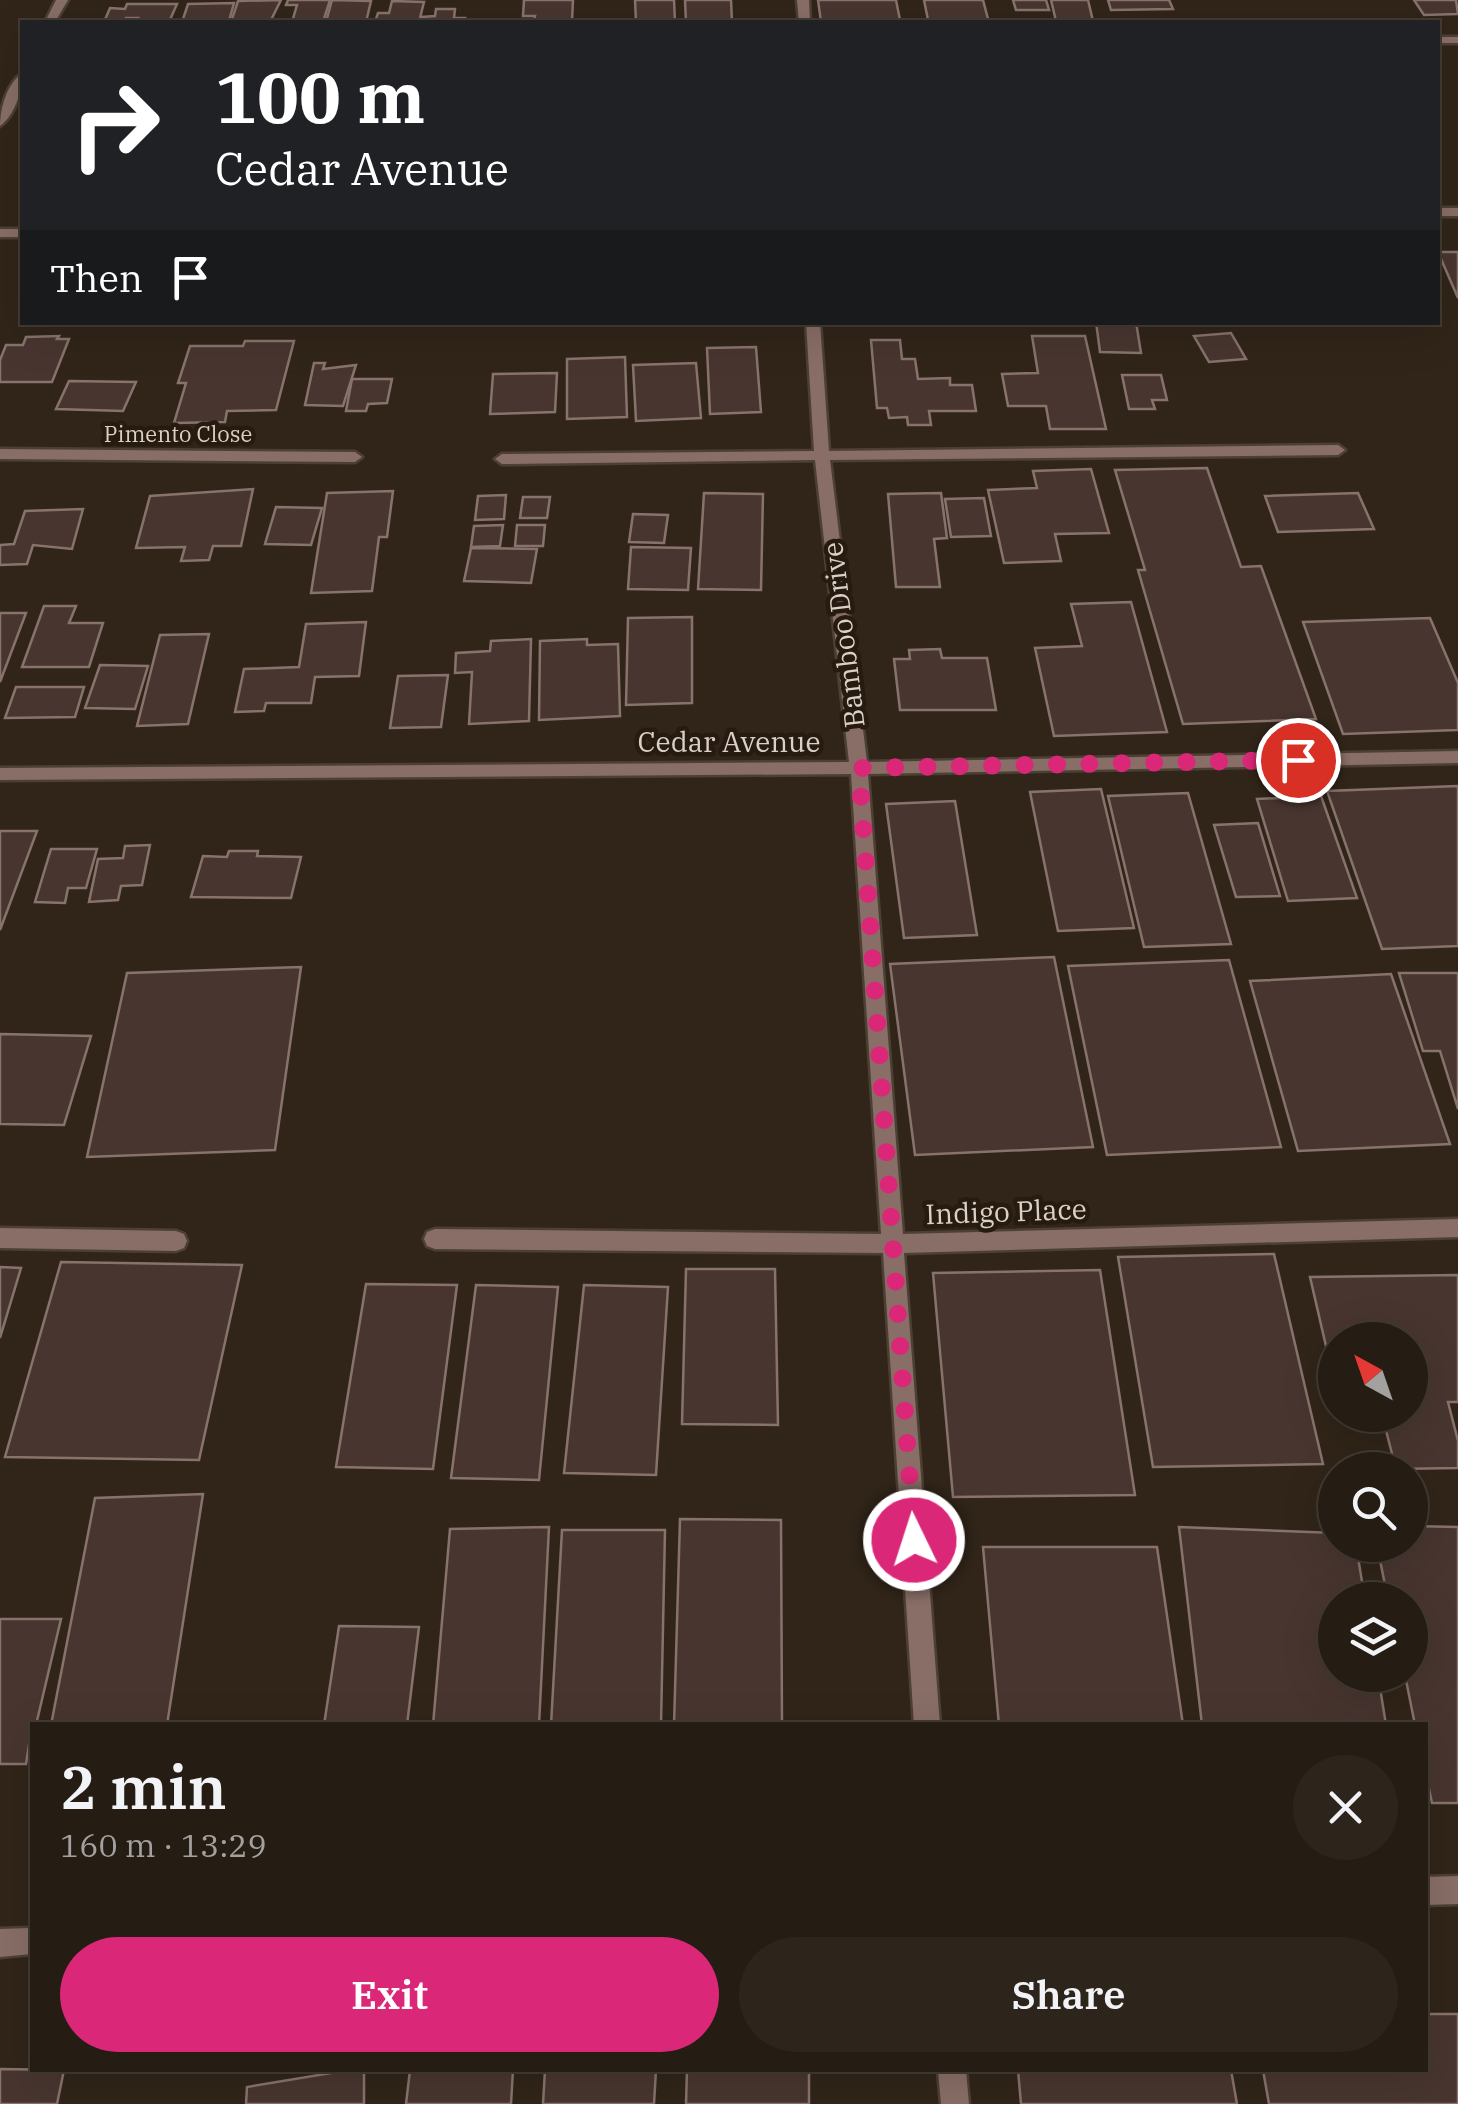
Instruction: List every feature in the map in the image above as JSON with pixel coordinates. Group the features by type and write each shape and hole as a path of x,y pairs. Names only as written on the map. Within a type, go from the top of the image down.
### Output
{"street":[{"path":"0,122 20,81"},
{"name":"Bamboo Drive","path":"813,325 822,455 859,768 928,1722"},
{"path":"502,459 1338,450"},
{"name":"Pimento Close","path":"0,454 355,457"},
{"name":"Cedar Avenue","path":"0,774 859,768 1458,757"},
{"name":"Indigo Place","path":"435,1239 893,1244 1458,1228"},
{"path":"0,1238 176,1241"},
{"path":"1428,1891 1458,1890"},
{"path":"952,2072 954,2104"}],"building":[{"path":"281,0 271,20 232,20 238,1"},
{"path":"288,0 330,0 324,20 293,20 297,5 286,5"},
{"path":"332,0 371,1 366,20 327,20"},
{"path":"524,0 573,0 572,20 534,20 535,16 523,16"},
{"path":"635,0 674,0 675,20 636,20"},
{"path":"685,0 731,0 732,20 686,20"},
{"path":"818,0 896,0 900,20 821,20"},
{"path":"924,0 983,0 988,19 928,20"},
{"path":"1013,0 1046,0 1049,10 1016,10"},
{"path":"1051,0 1088,0 1093,20 1056,20"},
{"path":"1108,0 1169,0 1173,9 1111,10"},
{"path":"1414,0 1456,0 1458,14 1424,15"},
{"path":"392,1 424,2 420,20 376,20 378,13 389,13"},
{"path":"234,3 229,20 183,20 188,4"},
{"path":"127,4 177,4 170,20 105,20 110,8 125,9"},
{"path":"436,9 455,9 454,18 465,18 421,20 435,16"},
{"path":"1440,252 1458,252 1458,298 1440,257"},
{"path":"1096,325 1136,325 1141,353 1100,352"},
{"path":"1231,333 1246,359 1209,362 1194,336"},
{"path":"59,336 57,339 69,339 52,382 0,382 0,360 6,345 23,345 26,337"},
{"path":"1032,336 1085,336 1106,429 1050,429 1046,406 1008,406 1002,374 1038,373"},
{"path":"871,340 900,340 902,359 915,359 918,379 950,378 950,385 972,385 976,411 929,411 931,425 908,425 907,417 889,418 887,408 877,408"},
{"path":"245,341 294,341 276,410 227,411 225,422 174,423 186,383 178,383 190,346 243,346"},
{"path":"756,347 761,412 710,414 707,348"},
{"path":"625,357 627,417 567,419 567,359"},
{"path":"314,363 325,363 323,369 356,365 343,406 305,405"},
{"path":"696,363 701,418 636,421 633,365"},
{"path":"557,373 555,412 490,414 493,374"},
{"path":"1122,375 1161,375 1167,400 1152,400 1155,409 1129,409"},
{"path":"352,379 392,379 387,403 368,404 366,411 346,411"},
{"path":"69,381 136,382 123,411 56,409"},
{"path":"1207,468 1241,567 1261,566 1316,719 1183,724 1138,570 1145,570 1115,470"},
{"path":"1091,469 1109,533 1055,534 1061,561 1004,563 988,490 1037,488 1033,471"},
{"path":"253,489 241,546 213,546 209,560 181,561 185,547 136,548 150,496"},
{"path":"393,491 387,537 379,537 372,591 311,593 327,493"},
{"path":"704,493 763,494 761,590 698,589"},
{"path":"941,493 947,538 934,539 940,587 896,587 888,494"},
{"path":"1358,493 1374,529 1278,532 1265,496"},
{"path":"506,495 504,519 475,520 478,496"},
{"path":"523,497 550,497 547,518 520,518"},
{"path":"984,498 991,536 951,537 945,499"},
{"path":"276,507 322,508 311,545 265,544"},
{"path":"83,509 72,549 33,545 27,564 0,565 0,545 14,544 25,511"},
{"path":"633,514 668,515 664,543 629,542"},
{"path":"503,525 500,546 471,547 474,526"},
{"path":"517,525 545,525 543,546 515,546"},
{"path":"631,547 691,548 688,590 628,589"},
{"path":"471,548 537,549 531,583 464,581"},
{"path":"1131,602 1167,732 1054,736 1035,648 1082,646 1071,604"},
{"path":"44,606 76,606 69,623 103,623 89,667 22,667"},
{"path":"0,613 26,613 0,682"},
{"path":"692,617 692,703 626,705 628,618"},
{"path":"1430,618 1458,683 1458,730 1343,734 1303,622"},
{"path":"366,622 359,676 315,677 311,703 266,703 264,711 235,712 244,669 299,667 306,624"},
{"path":"209,634 188,724 137,726 160,635"},
{"path":"531,639 529,721 469,724 472,672 455,673 456,653 490,651 491,641"},
{"path":"587,639 587,645 618,644 620,716 539,720 540,641"},
{"path":"940,649 942,658 987,658 996,710 900,710 894,659 910,659 909,650"},
{"path":"100,665 148,666 135,709 85,708"},
{"path":"448,675 441,727 390,728 398,676"},
{"path":"16,687 84,687 75,717 5,718"},
{"path":"1458,786 1458,946 1382,949 1327,791"},
{"path":"1101,789 1134,928 1058,931 1030,792"},
{"path":"1188,793 1231,944 1144,947 1108,796"},
{"path":"1321,796 1357,898 1288,901 1257,799"},
{"path":"955,801 977,935 904,938 886,804"},
{"path":"1258,823 1280,896 1236,897 1214,825"},
{"path":"0,831 37,831 0,930"},
{"path":"150,845 142,885 121,886 118,900 89,902 98,859 123,858 125,846"},
{"path":"51,849 97,849 86,888 68,888 65,903 35,902"},
{"path":"229,851 301,857 291,898 191,897 203,856 227,857"},
{"path":"1054,957 1093,1147 915,1155 890,964"},
{"path":"1229,960 1281,1147 1107,1155 1068,966"},
{"path":"301,967 275,1150 87,1157 127,973"},
{"path":"1399,973 1458,973 1458,1109 1440,1051 1423,1051"},
{"path":"1391,974 1450,1144 1298,1151 1250,981"},
{"path":"0,1034 91,1036 64,1125 0,1124"},
{"path":"1274,1254 1320,1452 1318,1464 1153,1467 1118,1257"},
{"path":"61,1262 242,1265 199,1460 5,1457"},
{"path":"0,1267 21,1268 0,1338"},
{"path":"686,1269 775,1269 778,1425 682,1424"},
{"path":"1100,1270 1135,1495 953,1497 933,1273"},
{"path":"1458,1275 1458,1402 1448,1402 1458,1441 1458,1468 1428,1468 1428,1452 1392,1452 1386,1432 1428,1432 1428,1322 1320,1322 1310,1277"},
{"path":"366,1284 457,1285 433,1469 336,1467"},
{"path":"476,1285 558,1287 539,1480 451,1478"},
{"path":"584,1285 668,1287 656,1475 564,1473"},
{"path":"203,1494 167,1722 52,1722 95,1498"},
{"path":"680,1519 781,1520 782,1722 674,1722"},
{"path":"1428,1526 1458,1527 1458,1803 1432,1803 1428,1784 1428,1722 1414,1722 1408,1692 1428,1692 1428,1582 1384,1582 1380,1562 1428,1562"},
{"path":"549,1527 539,1722 433,1722 450,1529"},
{"path":"1179,1527 1318,1532 1318,1562 1359,1562 1362,1582 1318,1582 1318,1692 1381,1692 1386,1722 1202,1722"},
{"path":"562,1530 665,1530 661,1722 551,1722"},
{"path":"983,1547 1157,1547 1183,1722 999,1722"},
{"path":"0,1619 61,1619 37,1722 30,1722 26,1764 0,1764"},
{"path":"339,1626 419,1627 407,1722 324,1722"},
{"path":"1428,2014 1458,2014 1458,2104 1269,2104 1263,2072 1428,2072"},
{"path":"0,2069 64,2072 57,2104 0,2104"},
{"path":"337,2072 364,2072 364,2104 246,2104 247,2087"},
{"path":"410,2072 513,2072 511,2104 406,2104"},
{"path":"545,2072 656,2072 654,2104 543,2104"},
{"path":"687,2072 809,2072 809,2104 686,2104"},
{"path":"1018,2072 1231,2072 1237,2104 1021,2104"}],"route":[{"path":"914,1540 859,768 1298,760"}]}
